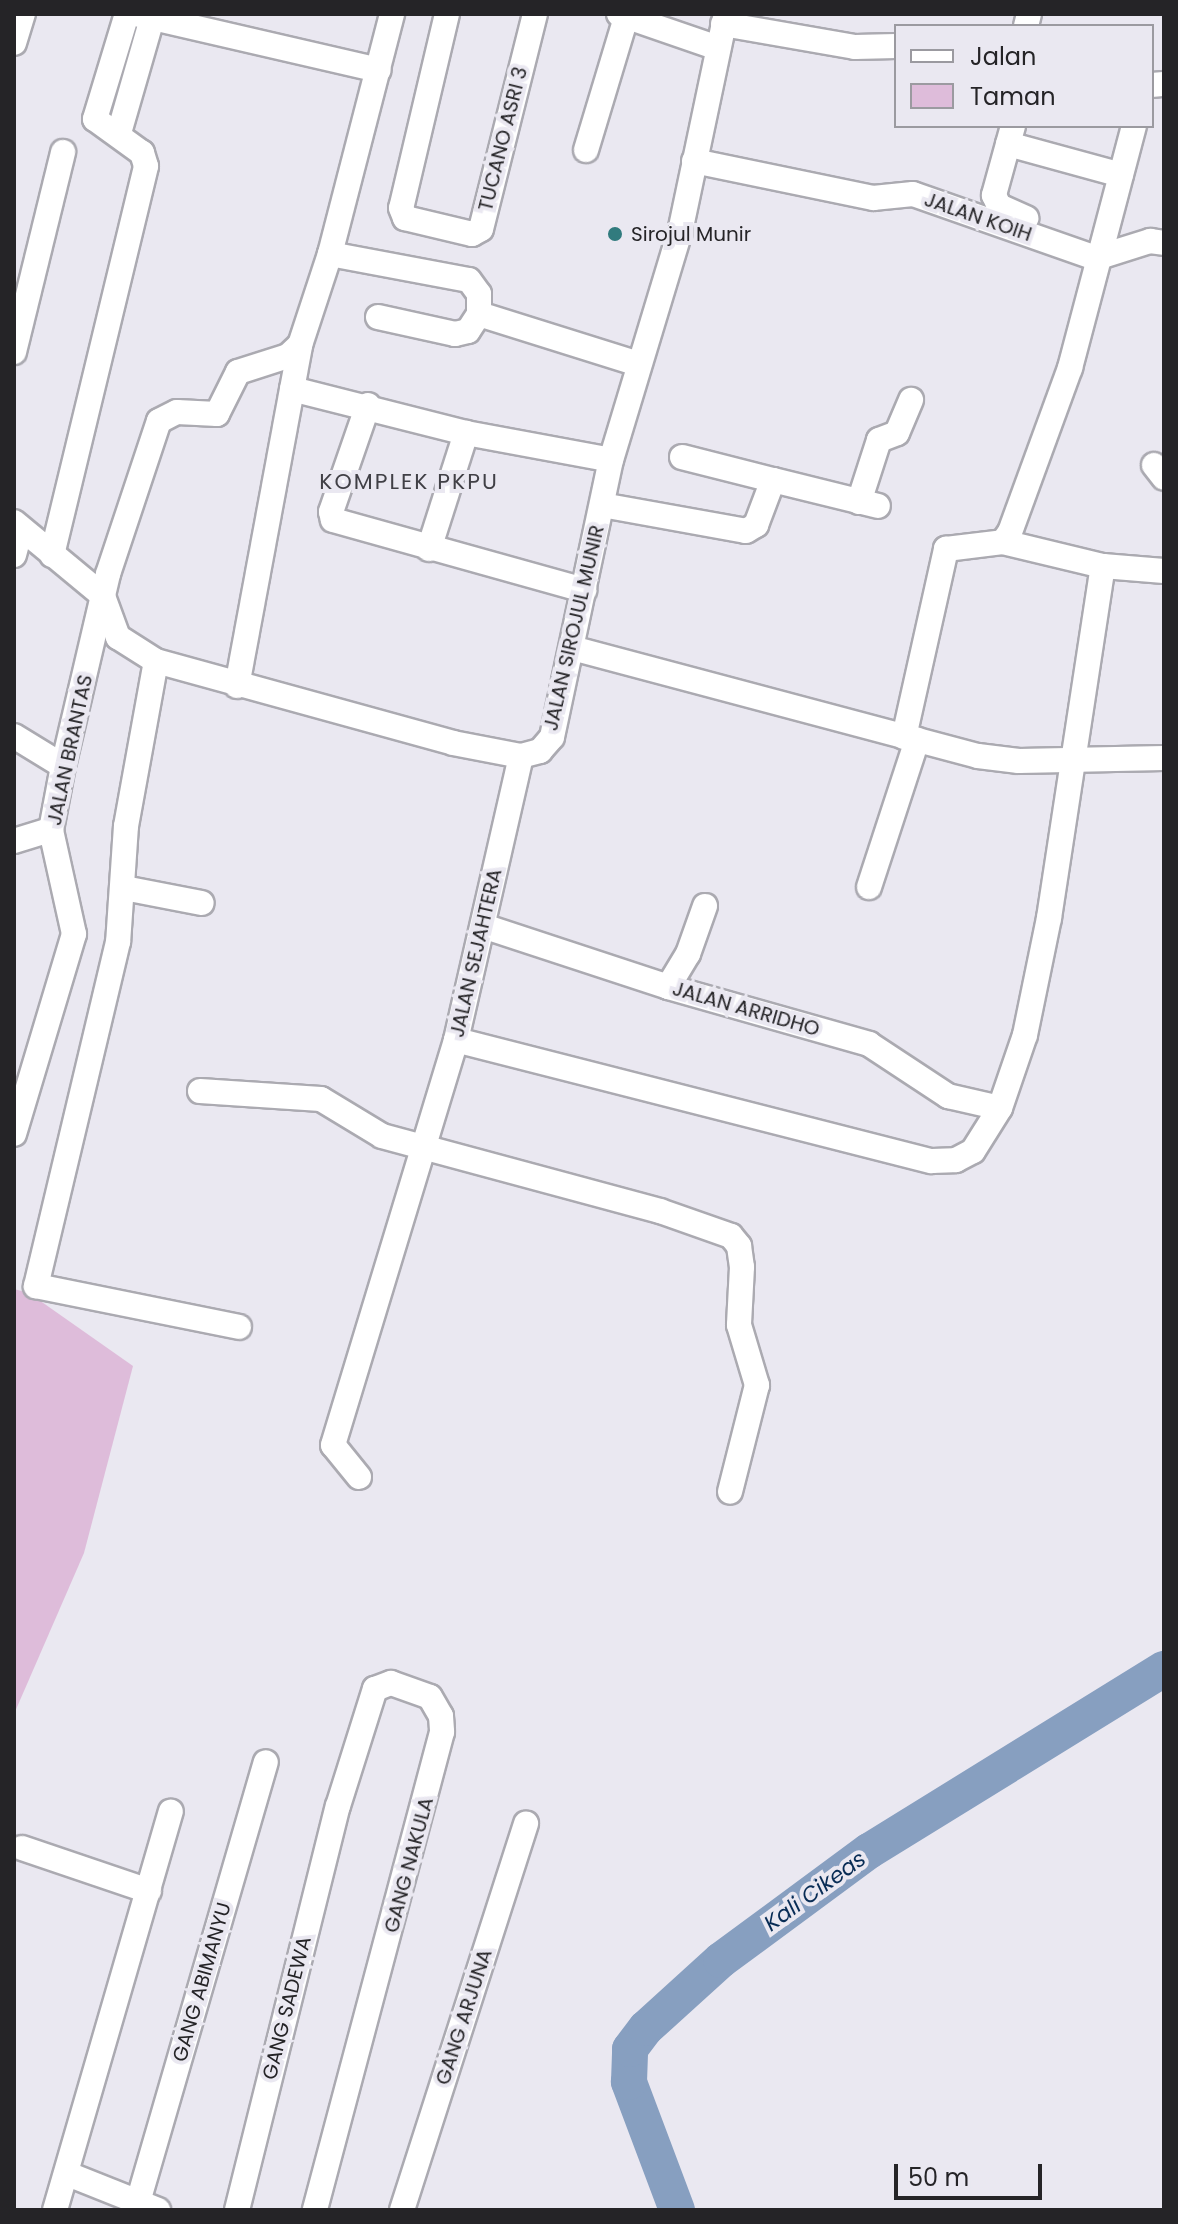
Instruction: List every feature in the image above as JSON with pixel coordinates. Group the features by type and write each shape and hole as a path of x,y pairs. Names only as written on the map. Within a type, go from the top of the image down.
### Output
{"street":[{"path":"14,43 23,14"},
{"path":"52,555 146,166 142,153 119,133 98,126 95,119 127,14"},
{"path":"237,686 300,345 330,254 392,14"},
{"name":"TUCANO ASRI 3","path":"447,14 402,215 472,234 481,229 535,14"},
{"path":"586,150 624,15 855,47 894,46"},
{"path":"119,133 144,17 379,70"},
{"name":"JALAN SIROJUL MUNIR","path":"521,756 540,751 552,737 611,460 680,232 722,29"},
{"path":"1003,542 1070,368 1133,128"},
{"path":"1121,175 1011,135 994,195 999,206 1099,249 1150,241 1164,243"},
{"path":"14,352 63,152"},
{"name":"JALAN KOIH","path":"694,161 873,198 913,194 1099,249"},
{"path":"330,254 469,280 479,294 479,314 468,331 455,334 378,317"},
{"path":"479,314 639,364"},
{"name":"JALAN BRANTAS","path":"14,1134 74,934 51,830 63,766 103,596 159,421 177,412 217,414 238,372 288,356 300,345"},
{"path":"292,389 368,405 466,433 611,460"},
{"path":"682,457 868,504 879,440 897,433 911,400"},
{"path":"368,405 331,512 333,520 584,590"},
{"path":"429,549 466,433"},
{"path":"602,505 746,531 756,525 773,480"},
{"path":"18,525 103,596 118,637 156,661 237,686 521,756"},
{"path":"14,555 18,525"},
{"path":"869,887 910,739 946,549 1003,542 1103,566 1164,571"},
{"path":"456,1040 932,1161 956,1160 973,1151 1000,1108 1025,1035 1103,566"},
{"path":"572,648 978,756 1072,761 1164,758"},
{"path":"156,661 131,786 118,942 36,1286 239,1327"},
{"path":"14,736 63,766"},
{"name":"JALAN SEJAHTERA","path":"359,1477 333,1445 456,1040 521,756"},
{"path":"14,841 51,830"},
{"path":"124,888 202,903"},
{"path":"668,987 688,954 705,906"},
{"name":"JALAN ARRIDHO","path":"483,926 668,987 869,1044 948,1096 1000,1108"},
{"path":"200,1091 321,1099 382,1136 660,1211 731,1236 739,1246 742,1267 739,1325 757,1385 730,1492"},
{"name":"GANG NAKULA","path":"315,2210 442,1732 441,1716 430,1697 391,1683 375,1689 338,1806"},
{"name":"GANG ABIMANYU","path":"148,2206 266,1762"},
{"name":"GANG SADEWA","path":"237,2210 338,1806"},
{"path":"55,2210 68,2174 171,1812"},
{"name":"GANG ARJUNA","path":"402,2210 526,1823"},
{"path":"22,1848 149,1891"},
{"path":"68,2174 148,2206"}],"green space":[{"path":"14,1289 29,1293 133,1366 84,1553 14,1714"}],"waterway":[{"name":"Kali Cikeas","path":"677,2210 629,2082 630,2049 646,2028 721,1960 869,1851 1164,1669"}],"place":[{"name":"Sirojul Munir","path":"615,234"}],"district":[{"name":"KOMPLEK PKPU","path":"409,482"}]}
